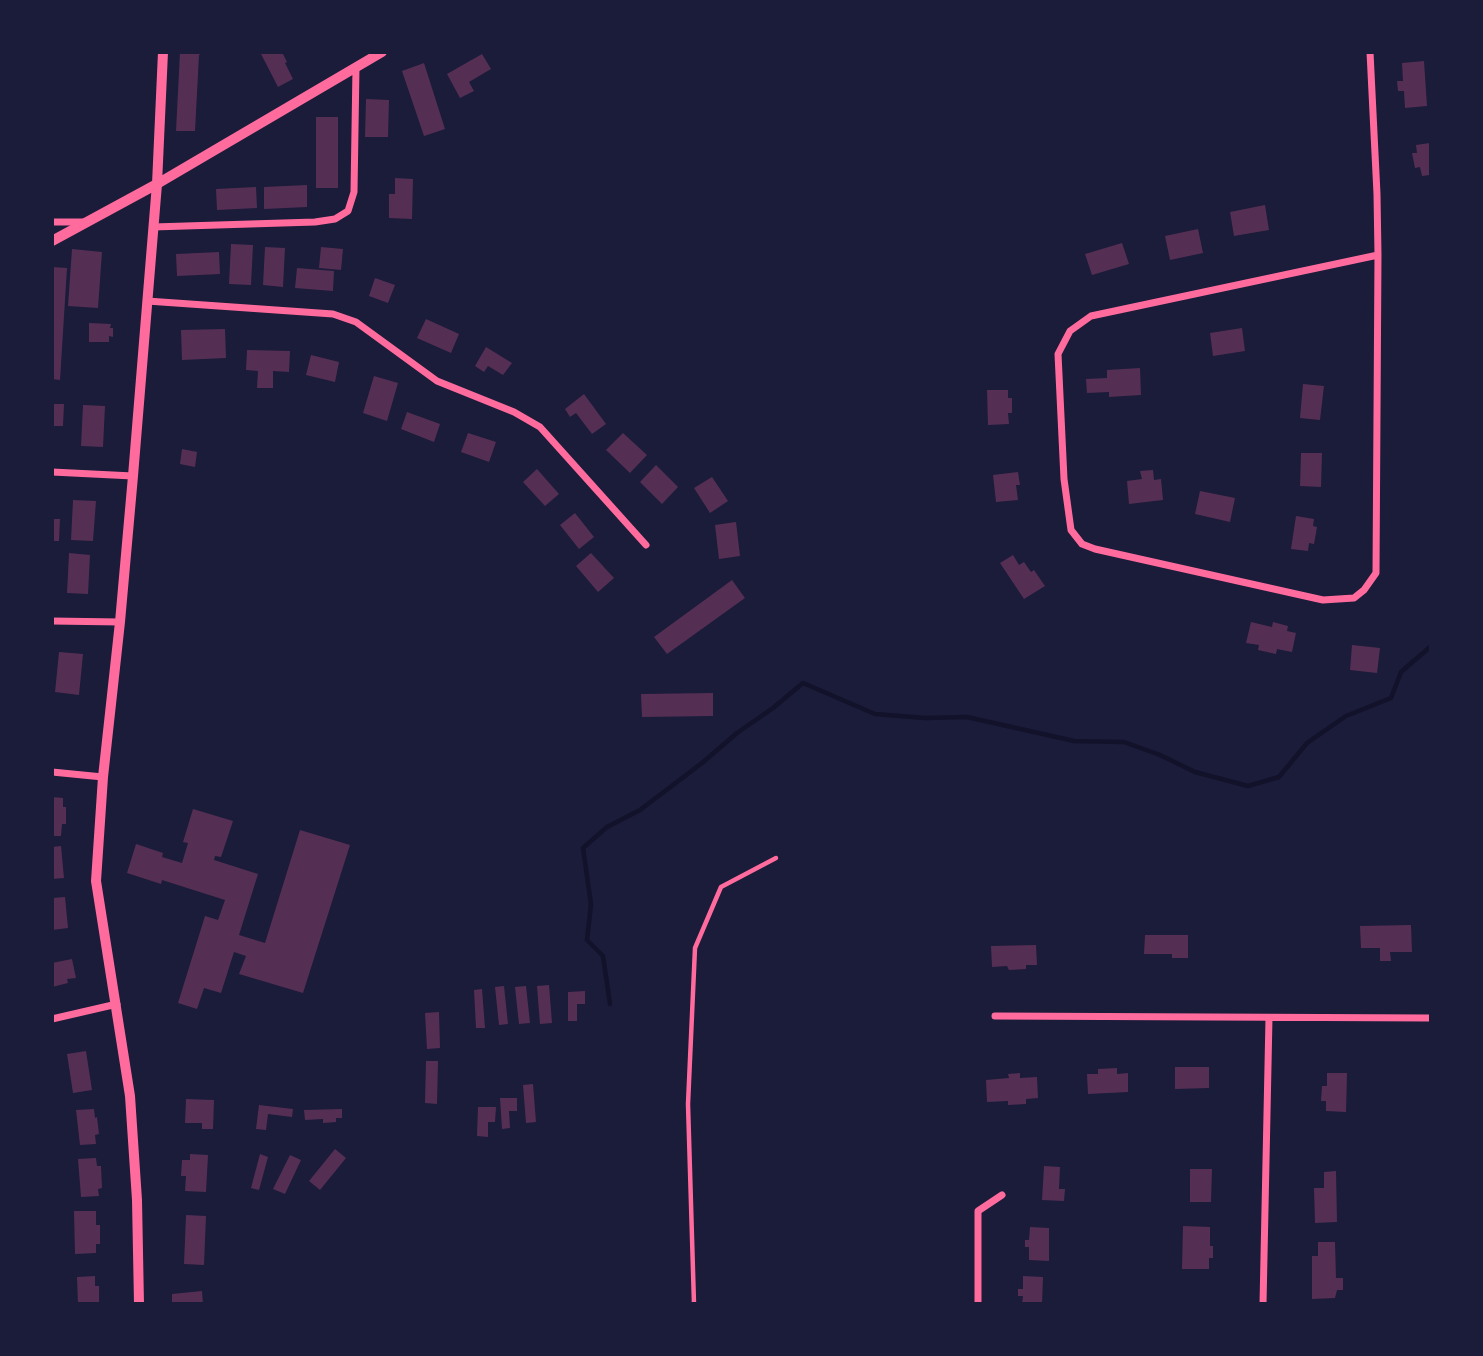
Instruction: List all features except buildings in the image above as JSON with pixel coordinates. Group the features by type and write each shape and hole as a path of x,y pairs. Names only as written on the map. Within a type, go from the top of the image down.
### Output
{"street":[{"path":"139,1304 137,1200 130,1096 96,881 157,184 163,52"},
{"path":"52,241 157,184 382,52"},
{"path":"1370,52 1378,255 1376,573 1364,590 1354,598 1323,600 1082,544 1071,530 1064,479 1058,354 1070,331 1091,316 1378,255"},
{"path":"153,227 316,222 335,219 348,211 354,192 356,67"},
{"path":"52,222 86,222"},
{"path":"147,301 333,314 356,322 437,382 514,412 540,427 646,545"},
{"path":"52,472 133,476"},
{"path":"52,621 120,622"},
{"path":"52,772 103,777"},
{"path":"52,1019 117,1004"},
{"path":"995,1016 1430,1018"},
{"path":"1263,1304 1269,1018"},
{"path":"978,1304 978,1211 1002,1195"}],"lane":[{"path":"694,1304 688,1104 695,948 721,887 776,858"}],"waterway":[{"path":"610,1004 603,956 587,940 591,904 583,848 607,827 640,810 803,683 875,714 925,718 967,717 1074,741 1124,742 1195,772 1248,786 1279,777 1307,743 1346,716 1391,698 1401,672 1430,647"}]}
